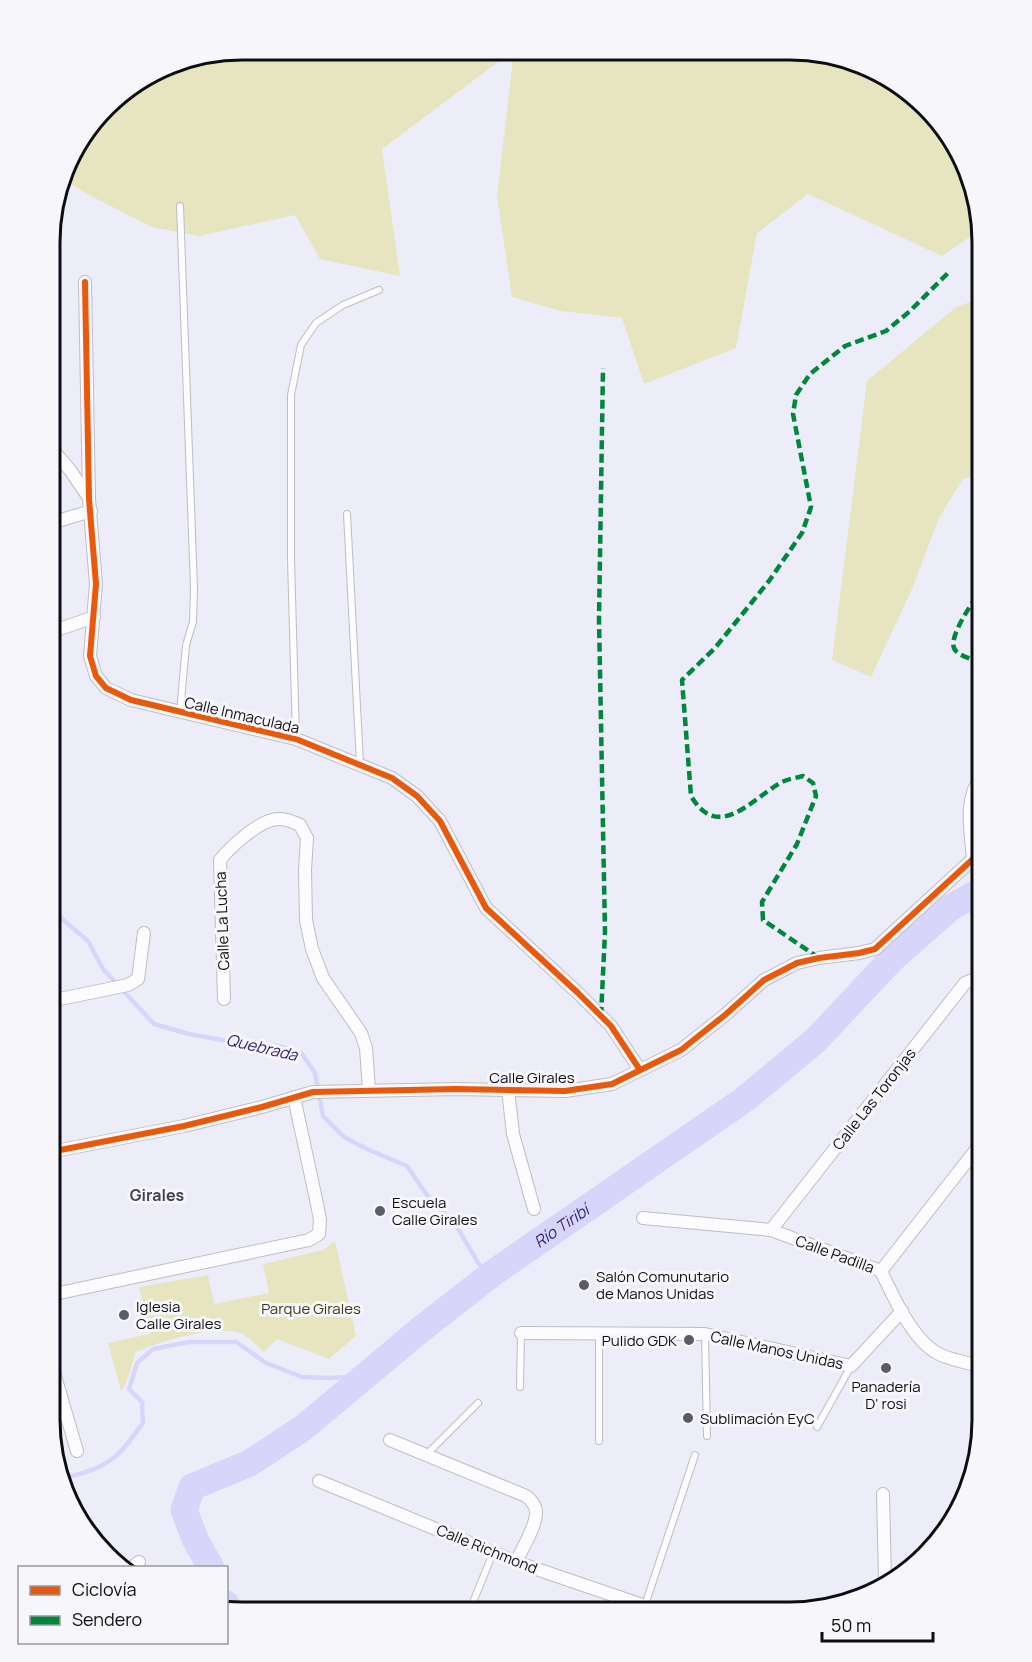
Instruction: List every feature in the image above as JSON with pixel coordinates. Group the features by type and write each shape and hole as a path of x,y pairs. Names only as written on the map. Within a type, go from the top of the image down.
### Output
{"street":[{"name":"Calle Inmaculada","path":"85,282 90,505 95,559 94,616 90,656 96,675 106,688 131,700 296,739 392,778 417,796 440,821 486,908 611,1026 640,1070"},
{"path":"60,458 70,470 90,505 60,520"},
{"path":"60,629 94,616"},
{"path":"972,798 969,812 972,829"},
{"name":"Calle La Lucha","path":"224,999 220,860 231,847 272,820 286,819 300,825 307,838 306,920 312,949 323,978 361,1033 366,1048 369,1089"},
{"name":"Calle Girales","path":"60,1150 184,1126 313,1092 369,1089 565,1091 612,1084 681,1050 725,1016 764,980 797,963 875,949 972,862"},
{"path":"60,999 128,985 138,979 141,971 144,933"},
{"name":"Calle Las Toronjas","path":"771,1230 965,983 972,980"},
{"path":"508,1089 513,1134 534,1209"},
{"path":"60,1293 309,1240 319,1234 320,1220 294,1097"},
{"path":"881,1271 972,1155"},
{"name":"Calle Padilla","path":"643,1218 771,1230 881,1271 918,1336 935,1352 972,1364"},
{"name":"Calle Manos Unidas","path":"521,1333 705,1334 850,1366 902,1311"},
{"path":"60,1393 77,1451"},
{"path":"390,1440 526,1496 534,1503 536,1513 534,1523 516,1562"},
{"name":"Calle Richmond","path":"319,1481 516,1562 633,1602"},
{"path":"883,1494 885,1575"}],"lane":[{"path":"180,206 194,588 193,622 186,645 180,712"},
{"path":"296,739 291,559 291,395 301,345 316,323 343,305 379,290"},
{"path":"347,514 360,764"},
{"path":"520,1387 521,1333"},
{"path":"705,1334 707,1436"},
{"path":"599,1335 599,1441"},
{"path":"817,1426 850,1366"},
{"path":"427,1454 478,1403"},
{"path":"646,1602 695,1455"},
{"path":"473,1602 494,1552"}],"green space":[{"path":"230,60 501,60 382,149 400,276 320,259 295,215 199,236 152,227 70,183 84,151 105,122 122,105 151,84 195,66"},
{"path":"513,60 790,60 837,66 859,74 881,84 919,113 948,151 958,173 968,207 972,235 942,256 808,194 757,233 736,348 644,384 622,318 561,311 512,297 497,196"},
{"path":"972,301 972,476 962,480 939,518 912,589 871,677 832,660 867,381 956,307"},
{"name":"Parque Girales","path":"335,1241 356,1336 329,1359 277,1339 264,1352 238,1332 200,1333 172,1339 136,1352 128,1378 121,1391 108,1343 150,1334 139,1287 208,1275 214,1304 269,1293 263,1264 323,1250"}],"waterway":[{"name":"Río Tiribí","path":"210,1566 195,1539 184,1510 192,1487 250,1463 303,1428 420,1330 493,1273 745,1099 816,1040 890,961 950,908 972,896"},
{"name":"Quebrada","path":"60,916 88,941 103,969 154,1024 189,1034 244,1044 279,1046 302,1054 315,1073 323,1116 344,1137 407,1166 427,1195 457,1227 487,1278"},
{"path":"69,1476 85,1473 115,1457 143,1423 142,1402 129,1389 137,1363 153,1349 189,1342 236,1342 266,1363 302,1377 366,1376"}],"marked path":[{"path":"819,958 763,920 762,902 797,844 816,796 813,783 803,776 786,780 746,807 723,817 712,816 701,809 691,796 682,680 715,648 769,581 802,533 811,507 793,414 796,395 810,374 845,346 886,331 910,311 950,271"},
{"path":"601,1016 605,932 599,619 603,368"},
{"path":"972,603 957,629 953,646 956,651 972,659"}],"cycle path":[{"path":"85,282 89,499 96,584 90,656 96,676 106,688 131,700 296,739 392,778 417,796 440,821 486,908 611,1026 640,1070"},
{"path":"60,1150 184,1126 313,1092 456,1089 565,1091 612,1084 681,1050 764,980 797,963 875,949 972,860"}],"place":[{"name":"Escuela Calle Girales","path":"380,1211"},
{"name":"Salón Comunutario de Manos Unidas","path":"584,1285"},
{"name":"Iglesia Calle Girales","path":"124,1315"},
{"name":"Pulido GDK","path":"689,1340"},
{"name":"Panadería D' rosi","path":"886,1368"},
{"name":"Sublimación EyC","path":"688,1418"}],"district":[{"name":"Girales","path":"157,1195"}]}
